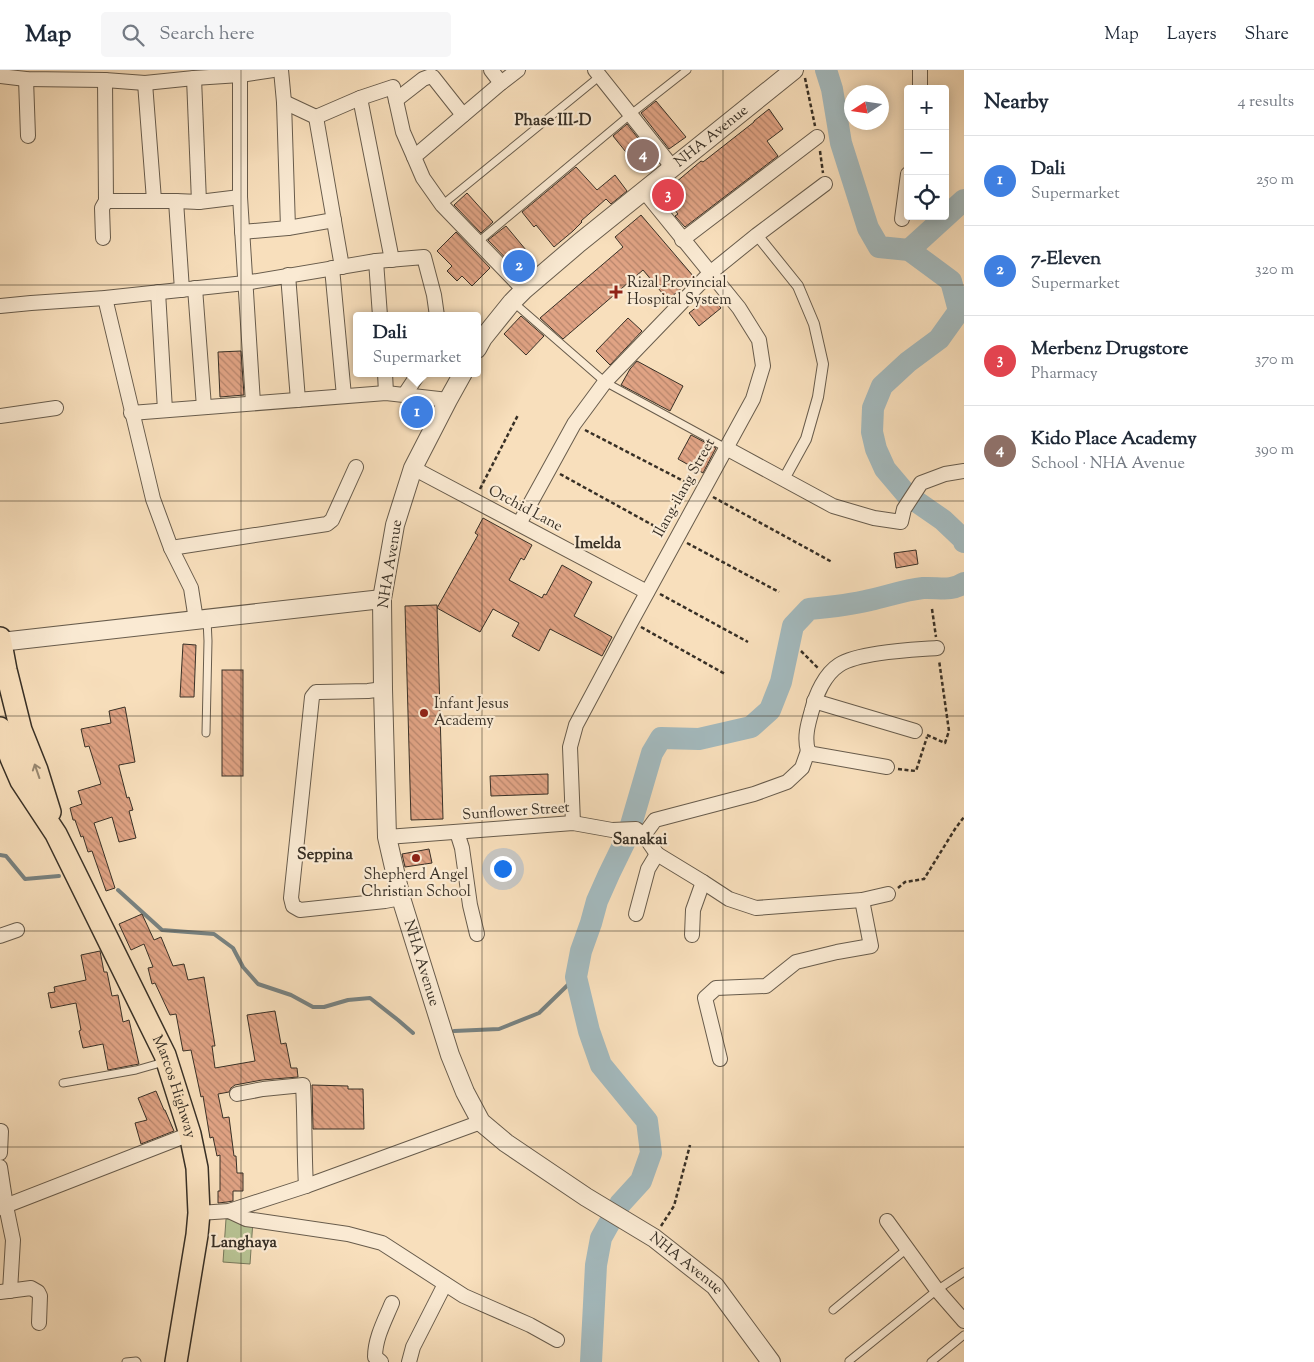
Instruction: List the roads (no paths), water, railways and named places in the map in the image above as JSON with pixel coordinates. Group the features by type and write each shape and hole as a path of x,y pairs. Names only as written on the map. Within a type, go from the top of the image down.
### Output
{"main road":[{"name":"Marcos Highway","path":"0,641 22,730 37,770 56,834"},
{"name":"Marcos Highway","path":"0,728 21,781 56,834 167,1061 190,1134 197,1168 199,1214 176,1362"}],"street":[{"path":"0,76 26,79 105,80 145,83 240,75 273,70"},
{"path":"281,70 284,102 288,228"},
{"path":"491,70 500,83"},
{"path":"414,157 500,83 518,70"},
{"name":"NHA Avenue","path":"481,342 518,296 579,243 794,70"},
{"path":"920,70 920,85"},
{"path":"600,72 673,168"},
{"path":"240,75 240,198 253,404"},
{"path":"396,100 423,79 431,76 463,115"},
{"path":"194,78 199,202"},
{"path":"26,79 28,136"},
{"path":"103,238 102,208 106,201 105,80"},
{"path":"145,83 154,200"},
{"path":"284,102 316,117 360,98 393,87 403,132 423,178 442,205 478,242 518,296"},
{"path":"360,98 392,260"},
{"path":"316,117 334,220 344,396"},
{"path":"682,240 817,136"},
{"path":"902,219 908,175"},
{"path":"520,524 574,424 606,382 710,273 825,184"},
{"name":"Ilang-ilang Street","path":"573,823 570,747 576,725 752,399 763,366 759,340 739,308 644,191"},
{"path":"106,201 176,200 199,202 240,198"},
{"path":"176,200 204,407"},
{"path":"242,232 288,228 334,220"},
{"path":"757,235 798,286 814,324 823,364 818,397 806,439 784,479"},
{"path":"0,306 188,289 376,261 424,257 436,312"},
{"path":"376,261 380,312"},
{"path":"288,275 298,400"},
{"path":"158,292 165,410"},
{"path":"105,298 153,499 171,548 191,588 202,620"},
{"path":"385,377 386,393"},
{"path":"405,394 416,377"},
{"name":"NHA Avenue","path":"461,377 413,468 395,526 382,599 387,837 401,898 450,1055 465,1092 481,1122 506,1143 586,1198 654,1238 715,1286 771,1362"},
{"path":"131,413 386,393 448,400"},
{"path":"0,416 56,408"},
{"path":"726,448 833,506 874,518 901,522 904,509 921,482 945,474 964,471"},
{"path":"171,548 327,524 332,520 356,467"},
{"name":"Orchid Lane","path":"413,468 648,590"},
{"path":"0,641 382,599"},
{"path":"888,894 862,900 756,908 729,899 657,854 640,832 655,820 754,794 787,782 802,768 808,751 806,743 807,731 814,701 826,677 841,664 865,656 937,648"},
{"path":"383,689 320,692 312,697 291,898 292,906 300,910 401,898"},
{"path":"814,701 921,733"},
{"path":"808,751 813,754 886,767"},
{"name":"Sunflower Street","path":"387,837 573,823 612,830 640,832"},
{"path":"457,832 462,848 470,904 477,934"},
{"path":"636,914 648,870 657,854"},
{"path":"692,935 693,910 703,882"},
{"path":"720,1059 705,998 716,988 766,986 796,962 871,946 862,900"},
{"path":"0,936 18,930"},
{"path":"237,1094 302,1084 305,1122 304,1155 306,1186"},
{"path":"199,1214 229,1210 306,1186 481,1122"},
{"path":"0,1153 1,1131"},
{"path":"3,1207 190,1134"},
{"path":"0,1167 3,1207 13,1240 5,1292 30,1288 38,1292 40,1296 39,1323"},
{"path":"229,1210 246,1219 348,1234 382,1243 464,1296 530,1325 557,1340"},
{"path":"887,1220 938,1290 964,1321"},
{"path":"409,1362 413,1347 445,1284"},
{"path":"381,1362 375,1357 375,1349 392,1303"}],"lane":[{"path":"478,242 631,114 687,70"},
{"path":"442,205 600,72"},
{"path":"518,296 606,382 726,448"},
{"path":"202,620 208,641 206,733"},
{"path":"63,1083 136,1070 167,1061"},
{"path":"833,1310 908,1248"},
{"path":"849,1361 938,1290 964,1272"},
{"path":"931,1362 964,1335"},
{"path":"126,1362 137,1362"}],"waterway":[{"path":"826,70 832,89 841,143 868,228 879,247 909,250 951,281 959,311 939,339 908,362 882,386 873,408 872,432 876,449 885,469 907,495 943,520 964,542"},
{"path":"909,250 964,200"},
{"path":"591,1362 596,1265 601,1238 620,1204 641,1181 651,1153 647,1121 601,1065 589,1031 576,977 581,951 597,901 628,835 652,753 661,738 699,739 751,727 770,710 781,682 793,626 809,609 855,603 916,589 949,588 964,583"},
{"path":"0,855 6,856 25,879 59,876"},
{"path":"118,890 162,930 214,934 233,948 243,967 258,984 291,995 313,1007 324,1007 348,1000 370,998 413,1033"},
{"path":"454,1031 499,1029 539,1013 576,977"}],"place":[{"name":"Kido Place Academy","path":"643,155"},
{"name":"Merbenz Drugstore","path":"668,195"},
{"name":"7-Eleven","path":"519,266"},
{"name":"Rizal Provincial Hospital System","path":"616,292"},
{"name":"Dali","path":"417,412"},
{"name":"Infant Jesus Academy","path":"424,713"},
{"name":"Shepherd Angel Christian School","path":"416,858"}],"district":[{"name":"Phase III-D","path":"553,121"},
{"name":"Imelda","path":"598,544"},
{"name":"Sanakai","path":"640,840"},
{"name":"Seppina","path":"325,855"},
{"name":"Langhaya","path":"244,1243"}]}
